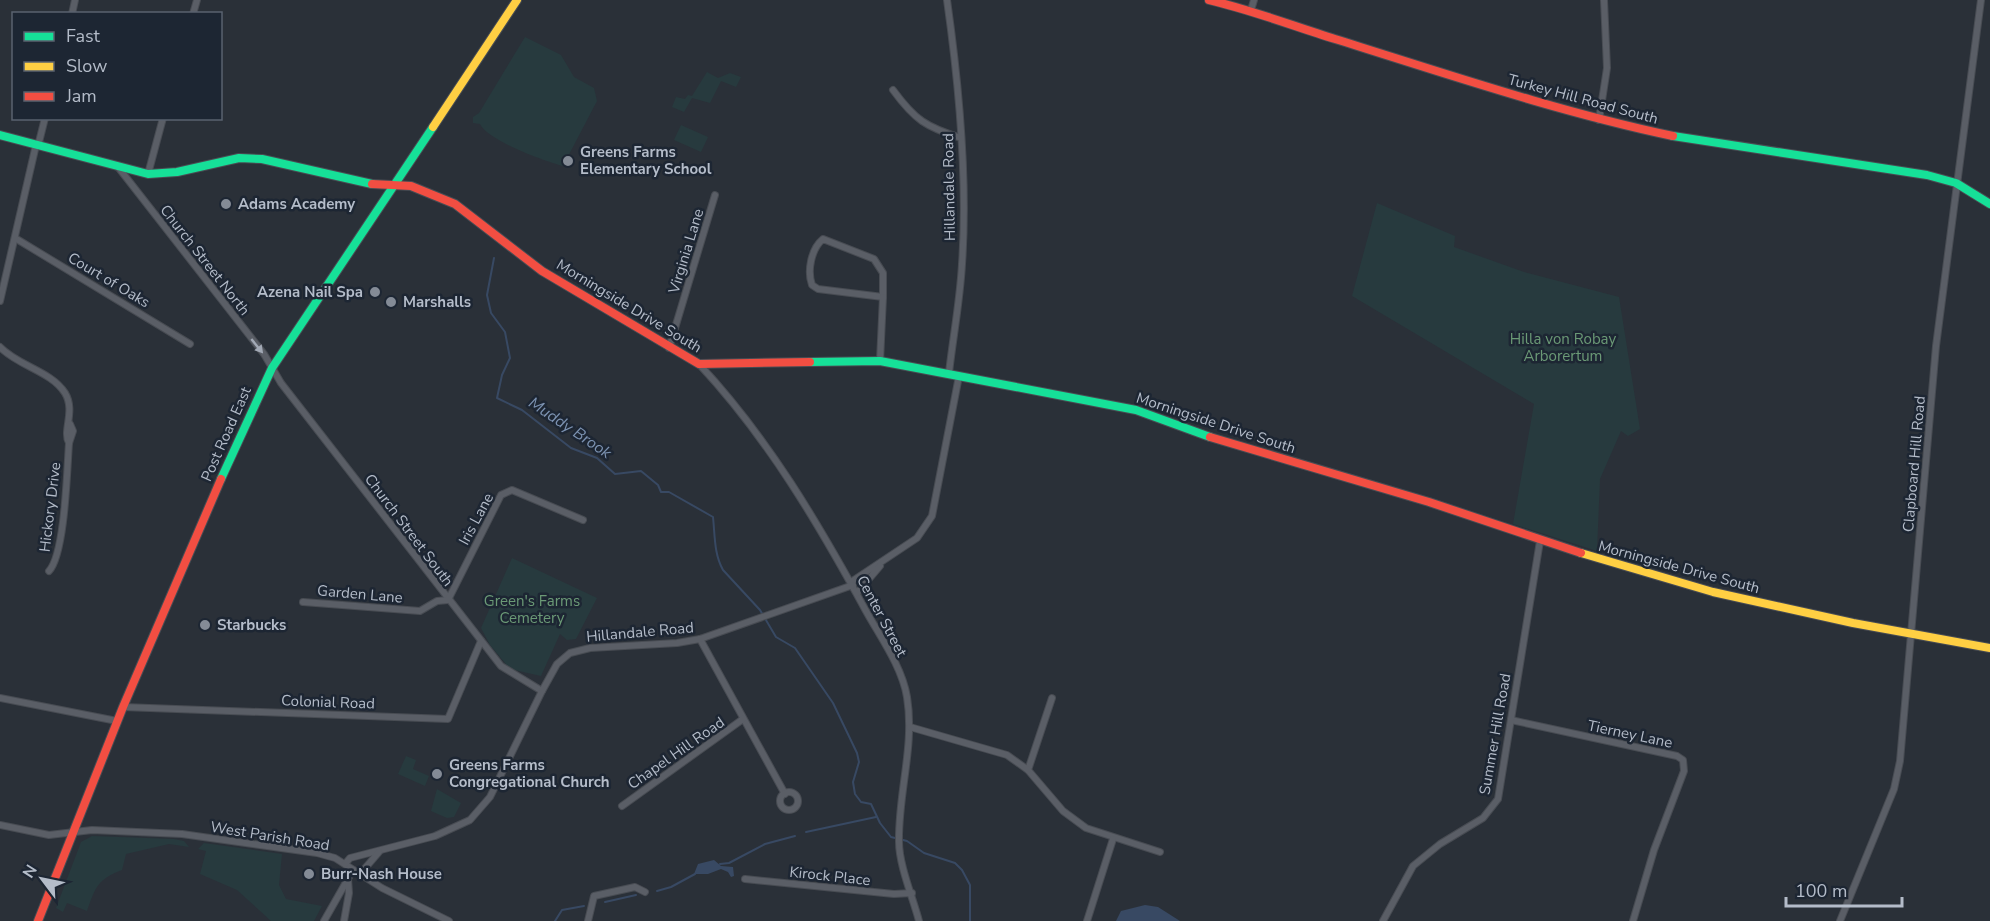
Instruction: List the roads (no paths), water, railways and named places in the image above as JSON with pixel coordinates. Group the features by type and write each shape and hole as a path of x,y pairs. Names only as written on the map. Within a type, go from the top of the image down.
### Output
{"street":[{"name":"Post Road East","path":"38,921 123,706 229,460 272,368 517,0"},
{"name":"Hillandale Road","path":"947,0 957,66 961,138 962,263 949,373"},
{"name":"Turkey Hill Road South","path":"1209,0 1251,10 1332,38 1599,120 1680,137 1927,175 1956,183 1990,204"},
{"path":"1251,10 1254,0"},
{"path":"1599,120 1607,68 1604,0"},
{"name":"Clapboard Hill Road","path":"1840,921 1898,776 1936,346 1981,0"},
{"path":"893,90 907,109 930,128 961,138"},
{"path":"0,301 44,120"},
{"path":"148,174 162,120"},
{"name":"Morningside Drive South","path":"0,135 148,174 177,172 239,158 262,159 377,186 393,185 420,189 455,204 542,270 699,364 880,361 1136,410 1244,449 1430,502 1540,541 1713,592 1911,635 1990,648"},
{"name":"Church Street North","path":"118,167 272,368"},
{"name":"Virginia Lane","path":"669,348 715,195"},
{"name":"Court of Oaks","path":"15,238 190,344"},
{"path":"880,361 883,297 883,273 874,259 829,240 823,239 817,244 810,269 812,285 818,289 883,297"},
{"name":"Hickory Drive","path":"0,347 56,383 66,394 73,431 69,443 60,546 55,565 49,571"},
{"name":"Center Street","path":"699,364 736,404 783,468 853,584 894,661 907,694 910,727 899,843 919,921"},
{"name":"Church Street South","path":"272,368 280,383 481,641 507,672 542,691"},
{"name":"Hillandale Road","path":"345,864 350,858 435,836 462,826 476,814 496,785 542,691 564,657 578,650 677,643 700,639 853,584 917,538 932,516 959,376"},
{"name":"Iris Lane","path":"448,600 501,495 506,491 512,490 583,520"},
{"name":"Summer Hill Road","path":"1383,921 1413,866 1440,844 1483,818 1498,799 1540,541"},
{"name":"Hillandale Road","path":"857,593 885,561"},
{"name":"Garden Lane","path":"303,602 420,611 438,601 448,600"},
{"name":"Chapel Hill Road","path":"700,639 784,794"},
{"name":"Colonial Road","path":"123,706 448,719 481,641"},
{"path":"0,698 117,721"},
{"path":"1028,770 1052,698"},
{"name":"Chapel Hill Road","path":"622,806 743,719"},
{"name":"Tierney Lane","path":"1511,720 1677,756 1683,760 1684,771 1654,850 1633,921"},
{"path":"910,727 1007,755 1028,770 1064,811 1086,828 1113,839 1160,852"},
{"name":"West Parish Road","path":"0,825 49,835 104,830 182,834 317,853 345,864 449,921"},
{"path":"1087,921 1113,839"},
{"path":"360,874 379,851"},
{"path":"324,921 353,870"},
{"path":"344,921 349,893 348,879"},
{"name":"Kirock Place","path":"746,879 894,894 912,893"},
{"path":"588,921 594,896 635,887 645,892"}],"water":[{"path":"714,860 721,866 733,867 734,876 731,877 728,872 721,869 708,874 694,874 698,864"},
{"path":"1145,905 1158,907 1180,921 1116,921 1121,911"}],"waterway":[{"name":"Muddy Brook","path":"494,258 487,295 491,313 505,332 510,358 502,375 497,398 522,410 571,448 597,458 615,474 641,471 658,485 661,492 669,492 713,517 716,551 723,570 760,610 776,637 795,648 833,703 857,753 859,762 853,782 855,794 861,802 871,804 880,823 891,837 907,841 924,853 955,863 962,870 970,885 970,921"},
{"path":"806,832 876,817"},
{"path":"720,864 729,863 765,844 795,836"},
{"path":"657,891 671,887 695,874"},
{"path":"605,902 636,895"},
{"path":"555,921 562,910 584,906"}],"place":[{"name":"Greens Farms Elementary School","path":"568,161"},
{"name":"Adams Academy","path":"226,204"},
{"name":"Azena Nail Spa","path":"375,292"},
{"name":"Marshalls","path":"391,302"},
{"name":"Starbucks","path":"205,625"},
{"name":"Greens Farms Congregational Church","path":"437,774"},
{"name":"Burr-Nash House","path":"309,874"}],"park label":[{"name":"Hilla von Robay Arborertum","path":"1563,348"},
{"name":"Green's Farms Cemetery","path":"532,610"}]}
